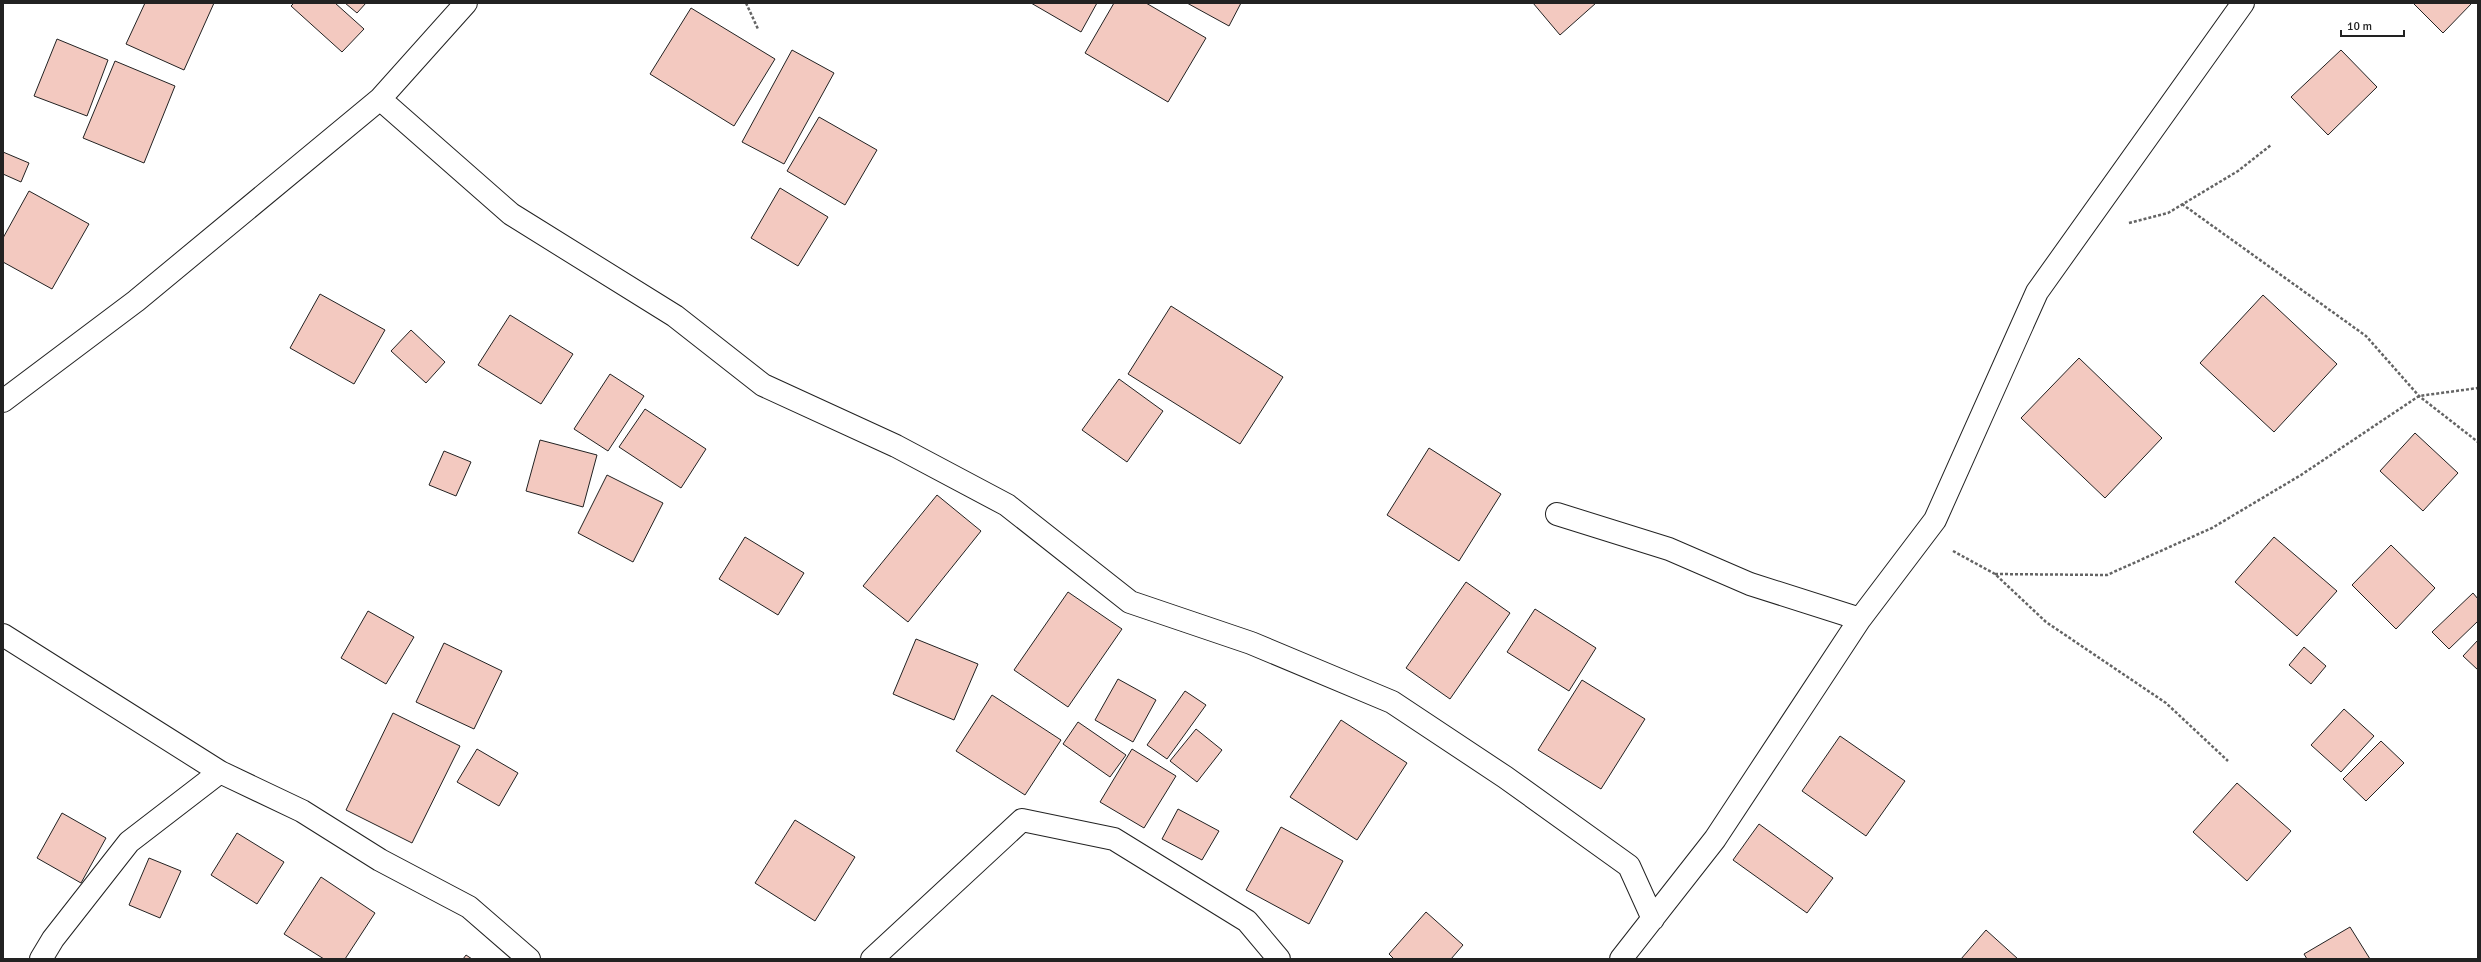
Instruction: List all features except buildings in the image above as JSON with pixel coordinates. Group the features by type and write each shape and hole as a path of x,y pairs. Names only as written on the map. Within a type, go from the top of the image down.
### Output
{"street":[{"path":"3,401 136,301 380,99 466,3"},
{"path":"1621,959 1715,839 1860,619 1935,520 2037,292 2243,3"},
{"path":"380,99 511,214 675,316 763,385 896,446 1007,505 1130,602 1251,643 1392,702 1505,777 1629,866 1652,919"},
{"path":"1557,514 1669,549 1750,584 1860,619"},
{"path":"3,635 220,772 302,811 380,860 469,907 529,959"},
{"path":"41,959 53,939 128,842 220,772"},
{"path":"872,959 1022,820 1114,838 1247,921 1279,959"}],"path":[{"path":"746,3 758,29"},
{"path":"2076,238 2168,213 2238,171 2271,145"},
{"path":"2182,204 2366,336 2419,396 2478,442"},
{"path":"1995,574 2107,576 2212,528 2301,475 2419,396 2478,388"},
{"path":"1925,535 1995,574 2046,622 2166,703 2228,761"}]}
